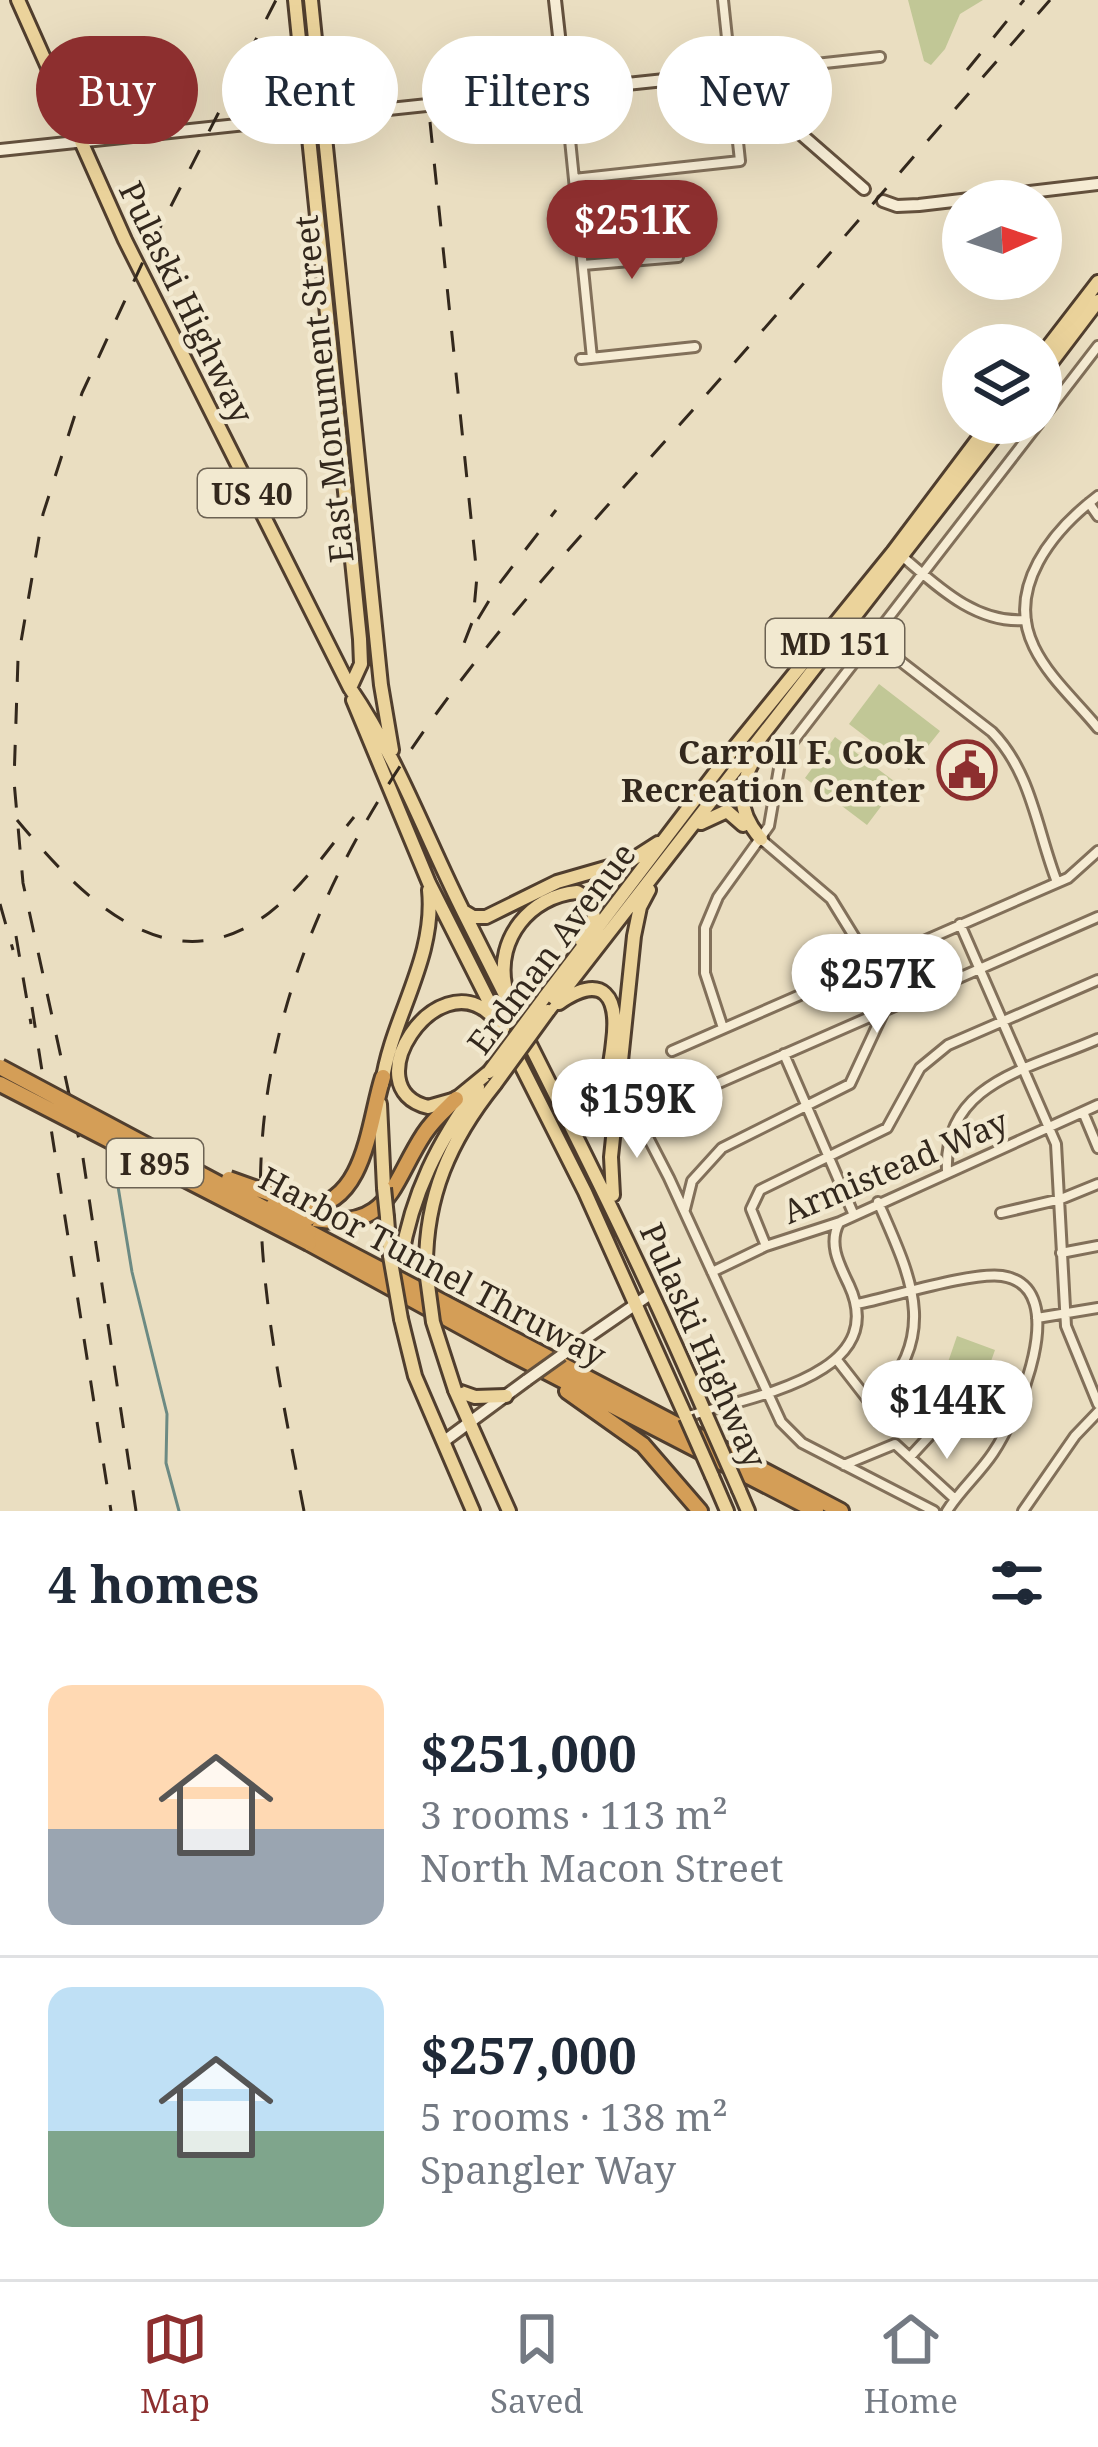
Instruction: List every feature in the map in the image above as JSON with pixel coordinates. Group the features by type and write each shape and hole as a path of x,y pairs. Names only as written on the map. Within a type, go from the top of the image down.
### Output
{"highway":[{"name":"Harbor Tunnel Thruway","path":"0,1067 309,1225 841,1511"},
{"path":"309,1225 353,1180 382,1077"},
{"name":"Harbor Tunnel Thruway","path":"0,1084 309,1225 510,1353 816,1511"},
{"path":"163,1152 229,1179 309,1225 351,1220 386,1201 422,1136 456,1099"},
{"path":"510,1353 643,1445 700,1511"}],"main road":[{"name":"Pulaski Highway","path":"18,0 36,42"},
{"name":"East Monument Street","path":"295,0 298,36"},
{"name":"East Monument Street","path":"311,0 314,36"},
{"name":"Pulaski Highway","path":"80,144 583,1146 652,1293 699,1414 748,1511"},
{"name":"East Monument Street","path":"309,144 360,639 361,664 350,688"},
{"name":"East Monument Street","path":"325,144 381,685 397,771"},
{"path":"1062,329 1098,282"},
{"path":"1062,348 1098,301"},
{"name":"Erdman Avenue","path":"473,1511 415,1376 401,1319 396,1258 427,1166 445,1132 492,1078 734,748 974,444"},
{"name":"Erdman Avenue","path":"546,1005 690,831 989,444"},
{"name":"Pulaski Highway","path":"350,688 362,728 429,883 566,1155 678,1401 699,1414 712,1476 727,1511"},
{"path":"761,839 745,818 742,789 746,773 784,708"},
{"path":"690,831 727,811 761,839"},
{"path":"462,910 478,918 492,915 557,882 639,857 674,831"},
{"path":"616,1214 610,1172 636,922 664,862"},
{"path":"396,1258 384,1188 379,1121 382,1077 425,946 429,883"},
{"path":"512,1009 503,965 513,932 550,899 583,893 592,901 594,919 546,1005"},
{"path":"546,1005 593,988 611,999 616,1014 610,1076 604,1088 576,1098 550,1083"},
{"path":"492,1078 456,1099 428,1107 406,1097 397,1073 403,1048 425,1019 451,1001 474,1003 499,1022"},
{"name":"Erdman Avenue","path":"492,1078 439,1175 427,1232 426,1270 433,1322 455,1390 509,1511"},
{"path":"566,1155 583,1146"},
{"path":"455,1390 475,1397 506,1396"}],"street":[{"path":"555,0 559,36"},
{"path":"724,0 727,36"},
{"path":"832,62 880,57"},
{"path":"0,150 59,144"},
{"path":"570,144 592,358"},
{"path":"574,179 740,161 738,144"},
{"path":"813,144 864,188"},
{"path":"883,201 904,206 1098,184"},
{"path":"583,265 678,256"},
{"path":"1062,393 1098,346"},
{"path":"581,359 695,347"},
{"path":"724,1028 705,973 705,928 718,897 761,839 772,815 782,757 1023,444"},
{"path":"1098,496 1062,529 1035,565 1026,620 1037,653 1098,728"},
{"path":"1089,503 1098,516"},
{"path":"902,556 988,618 1026,620"},
{"path":"851,622 992,732 1009,751 1028,787 1057,882"},
{"path":"761,839 831,898 872,964"},
{"path":"672,1051 1057,882 1081,870 1098,851"},
{"path":"614,1129 1098,917"},
{"path":"961,924 1058,1152 1065,1313 1073,1349 1098,1408 1023,1511"},
{"path":"766,1246 752,1209 756,1193 890,1125 930,1057 1098,980"},
{"path":"684,1211 692,1181 737,1137 850,1084 885,1009"},
{"path":"947,1171 950,1131 967,1102 1098,1039"},
{"path":"784,1054 853,1213"},
{"path":"620,1081 777,1417 793,1436 934,1511"},
{"name":"Armistead Way","path":"712,1272 766,1246 840,1222 1098,1106"},
{"path":"1083,1112 1098,1148"},
{"path":"674,1189 692,1181"},
{"path":"1001,1213 1098,1184"},
{"path":"837,1360 872,1405 897,1380 908,1356 914,1292 878,1202"},
{"path":"699,1414 765,1393 837,1360 856,1330 857,1304 835,1252 834,1233 840,1222"},
{"path":"1061,1253 1098,1246"},
{"path":"857,1304 988,1275 1008,1277 1027,1289 1036,1318 1033,1359 1019,1403 994,1452 947,1511"},
{"path":"443,1442 652,1293"},
{"path":"1036,1318 1098,1308"},
{"path":"910,1456 944,1420"},
{"path":"844,1465 890,1445 910,1456 955,1499"}],"green space":[{"path":"908,0 983,0 960,14 945,49 931,65 924,61"},
{"path":"879,684 940,731 909,770 849,724"},
{"path":"835,737 898,784 867,825 805,778"},
{"path":"957,1336 995,1350 972,1414 935,1400"}],"waterway":[{"path":"114,1162 132,1272 167,1414 166,1463 179,1511"}],"railway":[{"path":"136,1511 83,1158 23,883 14,781 18,659 43,514 82,393 146,255 276,0"},
{"path":"967,70 1024,0"},
{"path":"304,1511 266,1293 260,1183 271,1072 296,974 334,882 382,794 438,710 500,630 1050,0"},
{"path":"432,144 477,576 473,620 461,651"},
{"path":"478,619 556,510"},
{"path":"17,820 97,902 161,937 195,941 231,934 269,913 304,880 354,817"},
{"path":"0,904 13,950"},
{"path":"16,936 31,1024"},
{"path":"32,1007 111,1511"}],"place":[{"name":"Carroll F. Cook Recreation Center","path":"967,770"}]}
